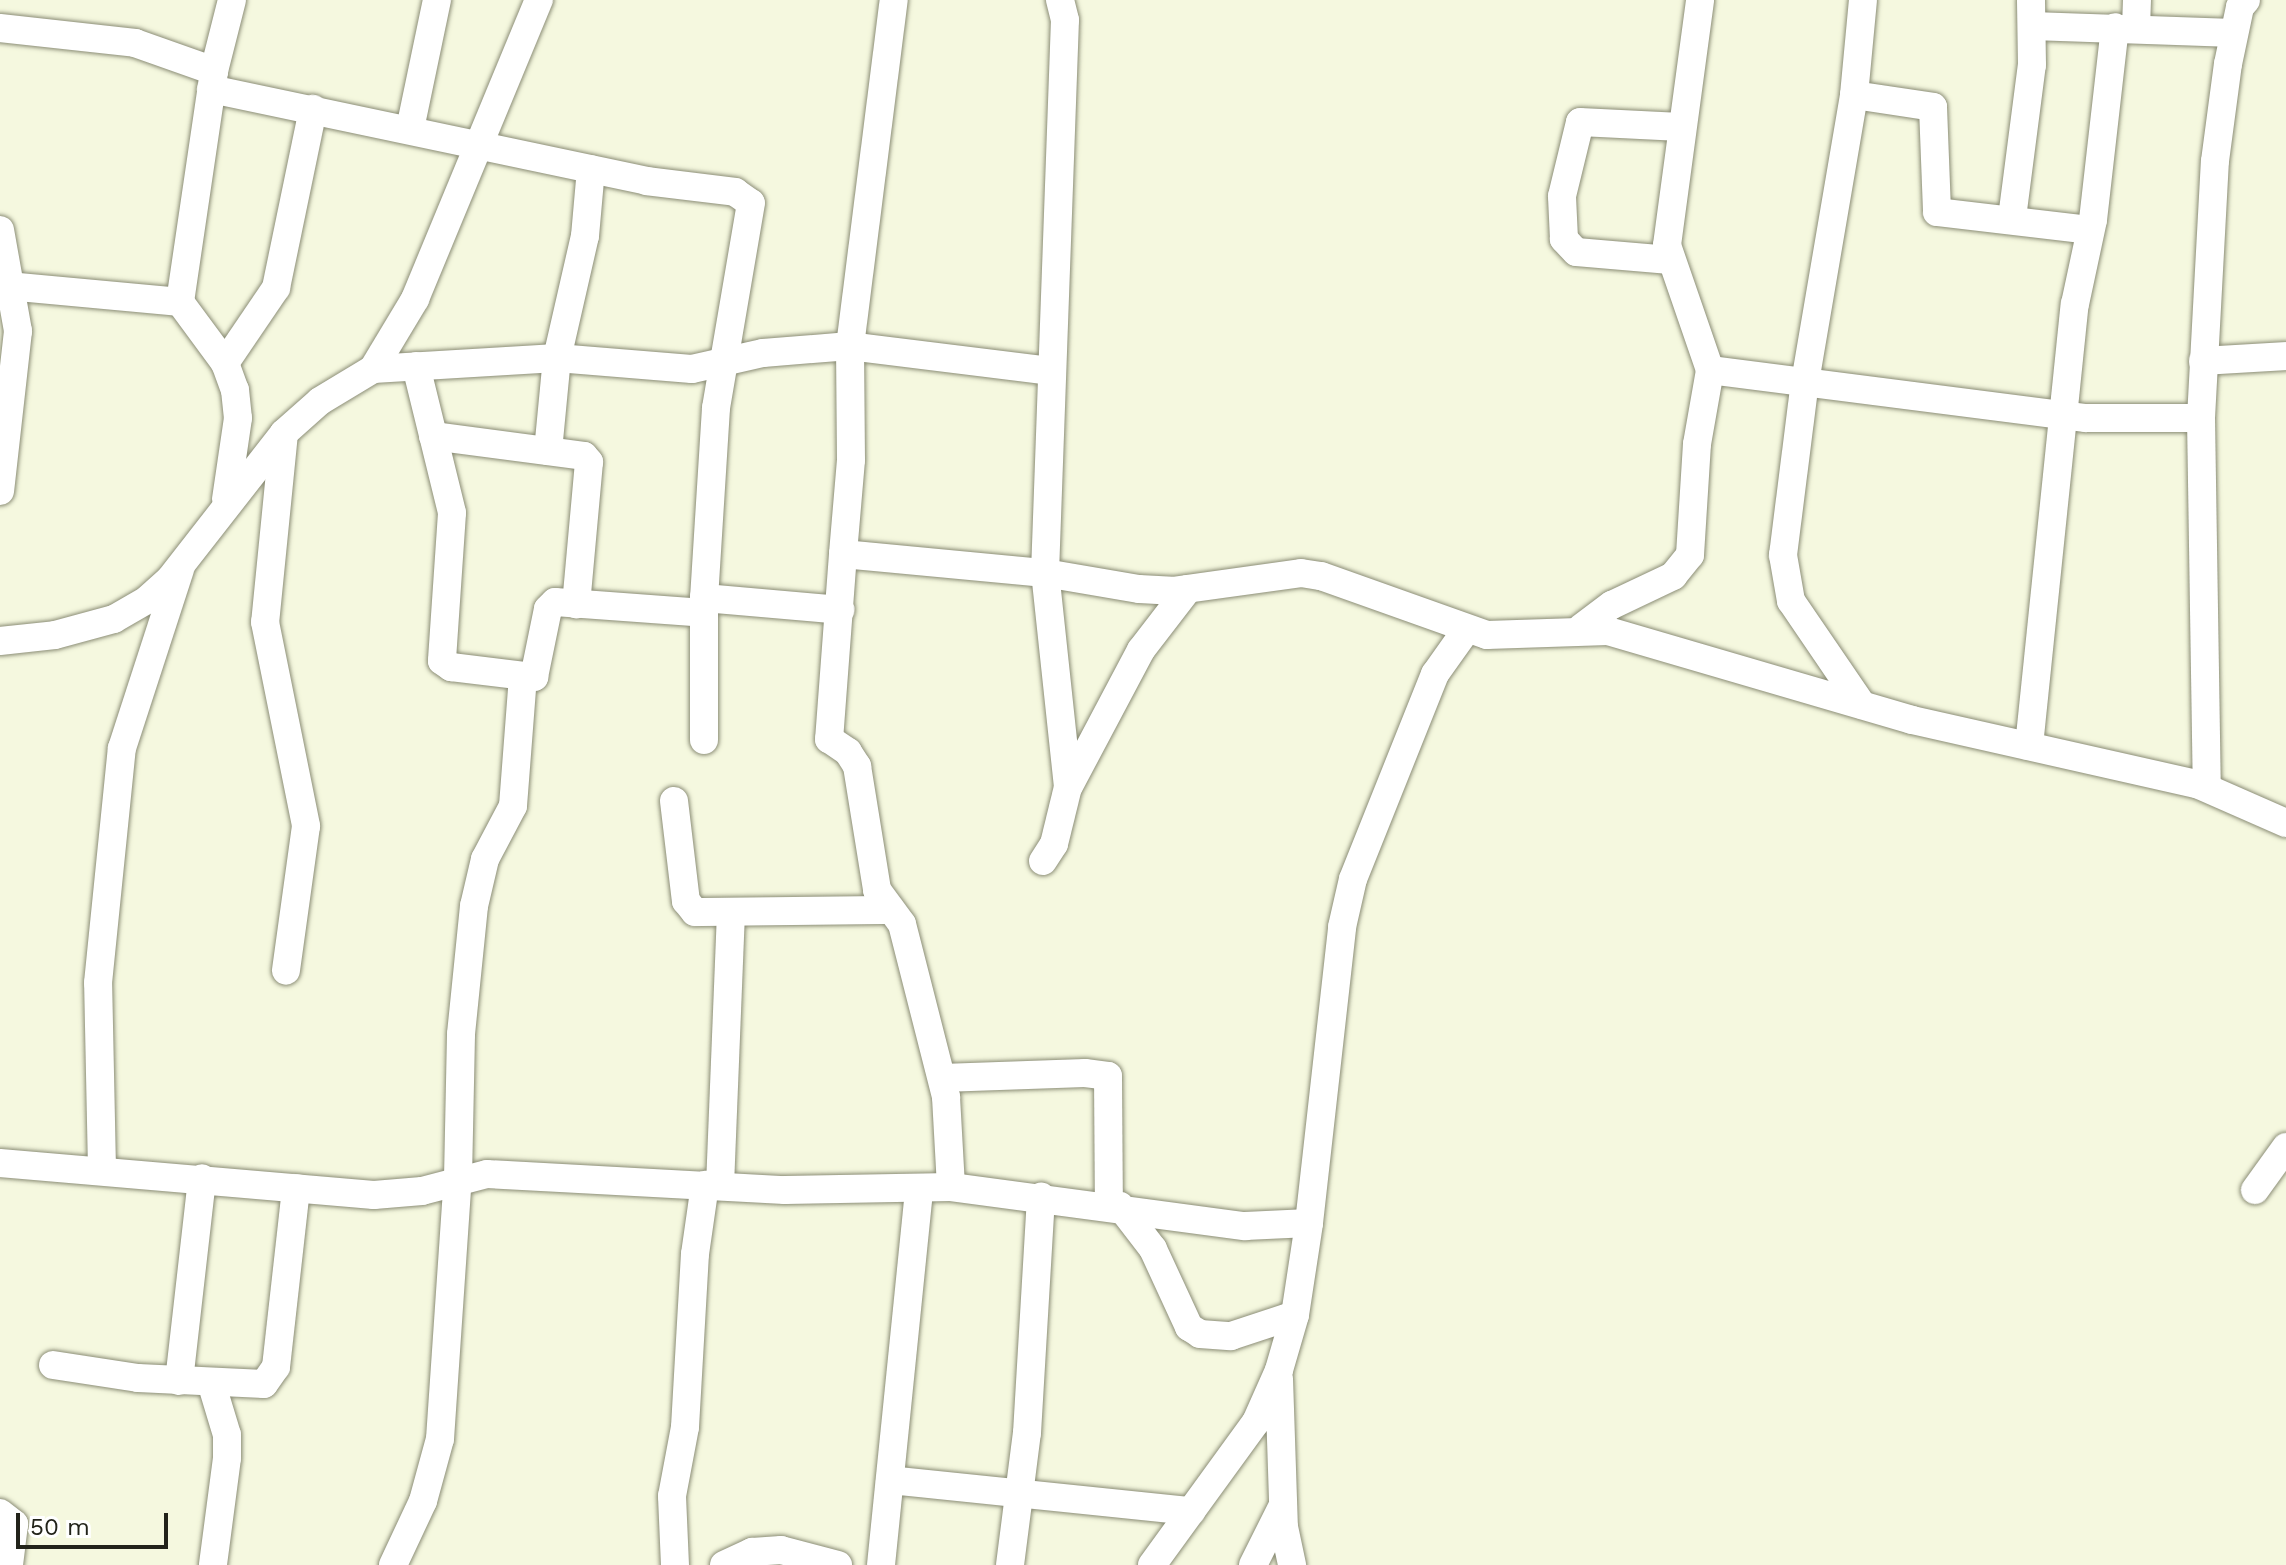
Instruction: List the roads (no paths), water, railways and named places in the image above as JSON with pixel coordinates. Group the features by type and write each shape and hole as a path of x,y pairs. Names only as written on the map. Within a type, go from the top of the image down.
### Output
{"street":[{"path":"226,502 238,418 225,363 180,302 212,80 232,0"},
{"path":"410,129 437,0"},
{"path":"373,369 415,299 482,145 539,0"},
{"path":"894,0 850,346 851,460 829,739 848,752 857,766 877,890 902,924 942,1078 951,1187"},
{"path":"1060,0 1065,20 1045,573 1068,787"},
{"path":"1581,628 1612,605 1673,576 1690,555 1697,444 1710,370 1670,260 1668,232 1700,0"},
{"path":"1862,705 1791,601 1784,580 1805,382 1854,95 1863,0"},
{"path":"2029,746 2066,415 2075,304 2125,28 2137,0"},
{"path":"2012,218 2032,65 2031,13 2125,28 2240,10 2215,161 2203,361 2201,418 2207,787"},
{"path":"0,28 135,43 212,80 313,109 591,169 735,192 751,203 726,364 716,408 704,605 704,740"},
{"path":"1854,95 1933,107 1937,212 2012,218 2090,230"},
{"path":"225,363 276,288 313,109"},
{"path":"1670,260 1576,252 1564,239 1562,196 1580,122 1681,127"},
{"path":"548,451 557,358 585,236 591,169"},
{"path":"0,230 4,281 18,331 1,480"},
{"path":"4,281 180,302"},
{"path":"0,641 114,619 148,599 181,564 226,502 284,433 320,401 373,369 557,358 692,369 726,364 763,353 850,346 1050,371"},
{"path":"2203,361 2286,356"},
{"path":"416,366 454,536 442,661 451,667 523,676 538,674 551,605 704,605 840,610"},
{"path":"1710,370 2066,415 2201,418"},
{"path":"284,433 265,622 306,826 286,971"},
{"path":"433,436 584,456 591,471 576,604"},
{"path":"843,554 1045,573 1139,589 1188,589 1301,573 1321,576 1467,629 1517,636 1581,628 1608,631 1862,705 2207,787 2286,823"},
{"path":"102,1169 98,983 122,748 181,564"},
{"path":"1043,861 1054,844 1068,787 1141,650 1188,589"},
{"path":"1152,1565 1256,1422 1279,1370 1295,1315 1309,1223 1342,927 1353,879 1435,674 1467,629"},
{"path":"393,1565 423,1501 440,1439 458,1178 461,1034 474,906 485,859 513,806 523,676"},
{"path":"674,801 689,907 695,912 891,910"},
{"path":"675,1565 672,1496 685,1427 695,1254 712,1186 731,912"},
{"path":"942,1078 1108,1076 1114,1206 1153,1249 1189,1327 1200,1334 1231,1336 1295,1315"},
{"path":"2255,1190 2286,1147"},
{"path":"0,1163 400,1195 458,1178 487,1174 712,1186 951,1187 1041,1196 1245,1226 1309,1223"},
{"path":"179,1381 202,1178"},
{"path":"53,1365 179,1381 264,1384 272,1378 296,1188"},
{"path":"881,1565 919,1189"},
{"path":"1010,1565 1021,1493 1041,1196"},
{"path":"1279,1370 1283,1505 1292,1565"},
{"path":"211,1382 227,1435 227,1458 213,1565"},
{"path":"890,1480 1191,1511"},
{"path":"1253,1565 1283,1505"},
{"path":"0,1513 14,1524 9,1565"},
{"path":"724,1565 752,1552 781,1550 838,1565"}]}
